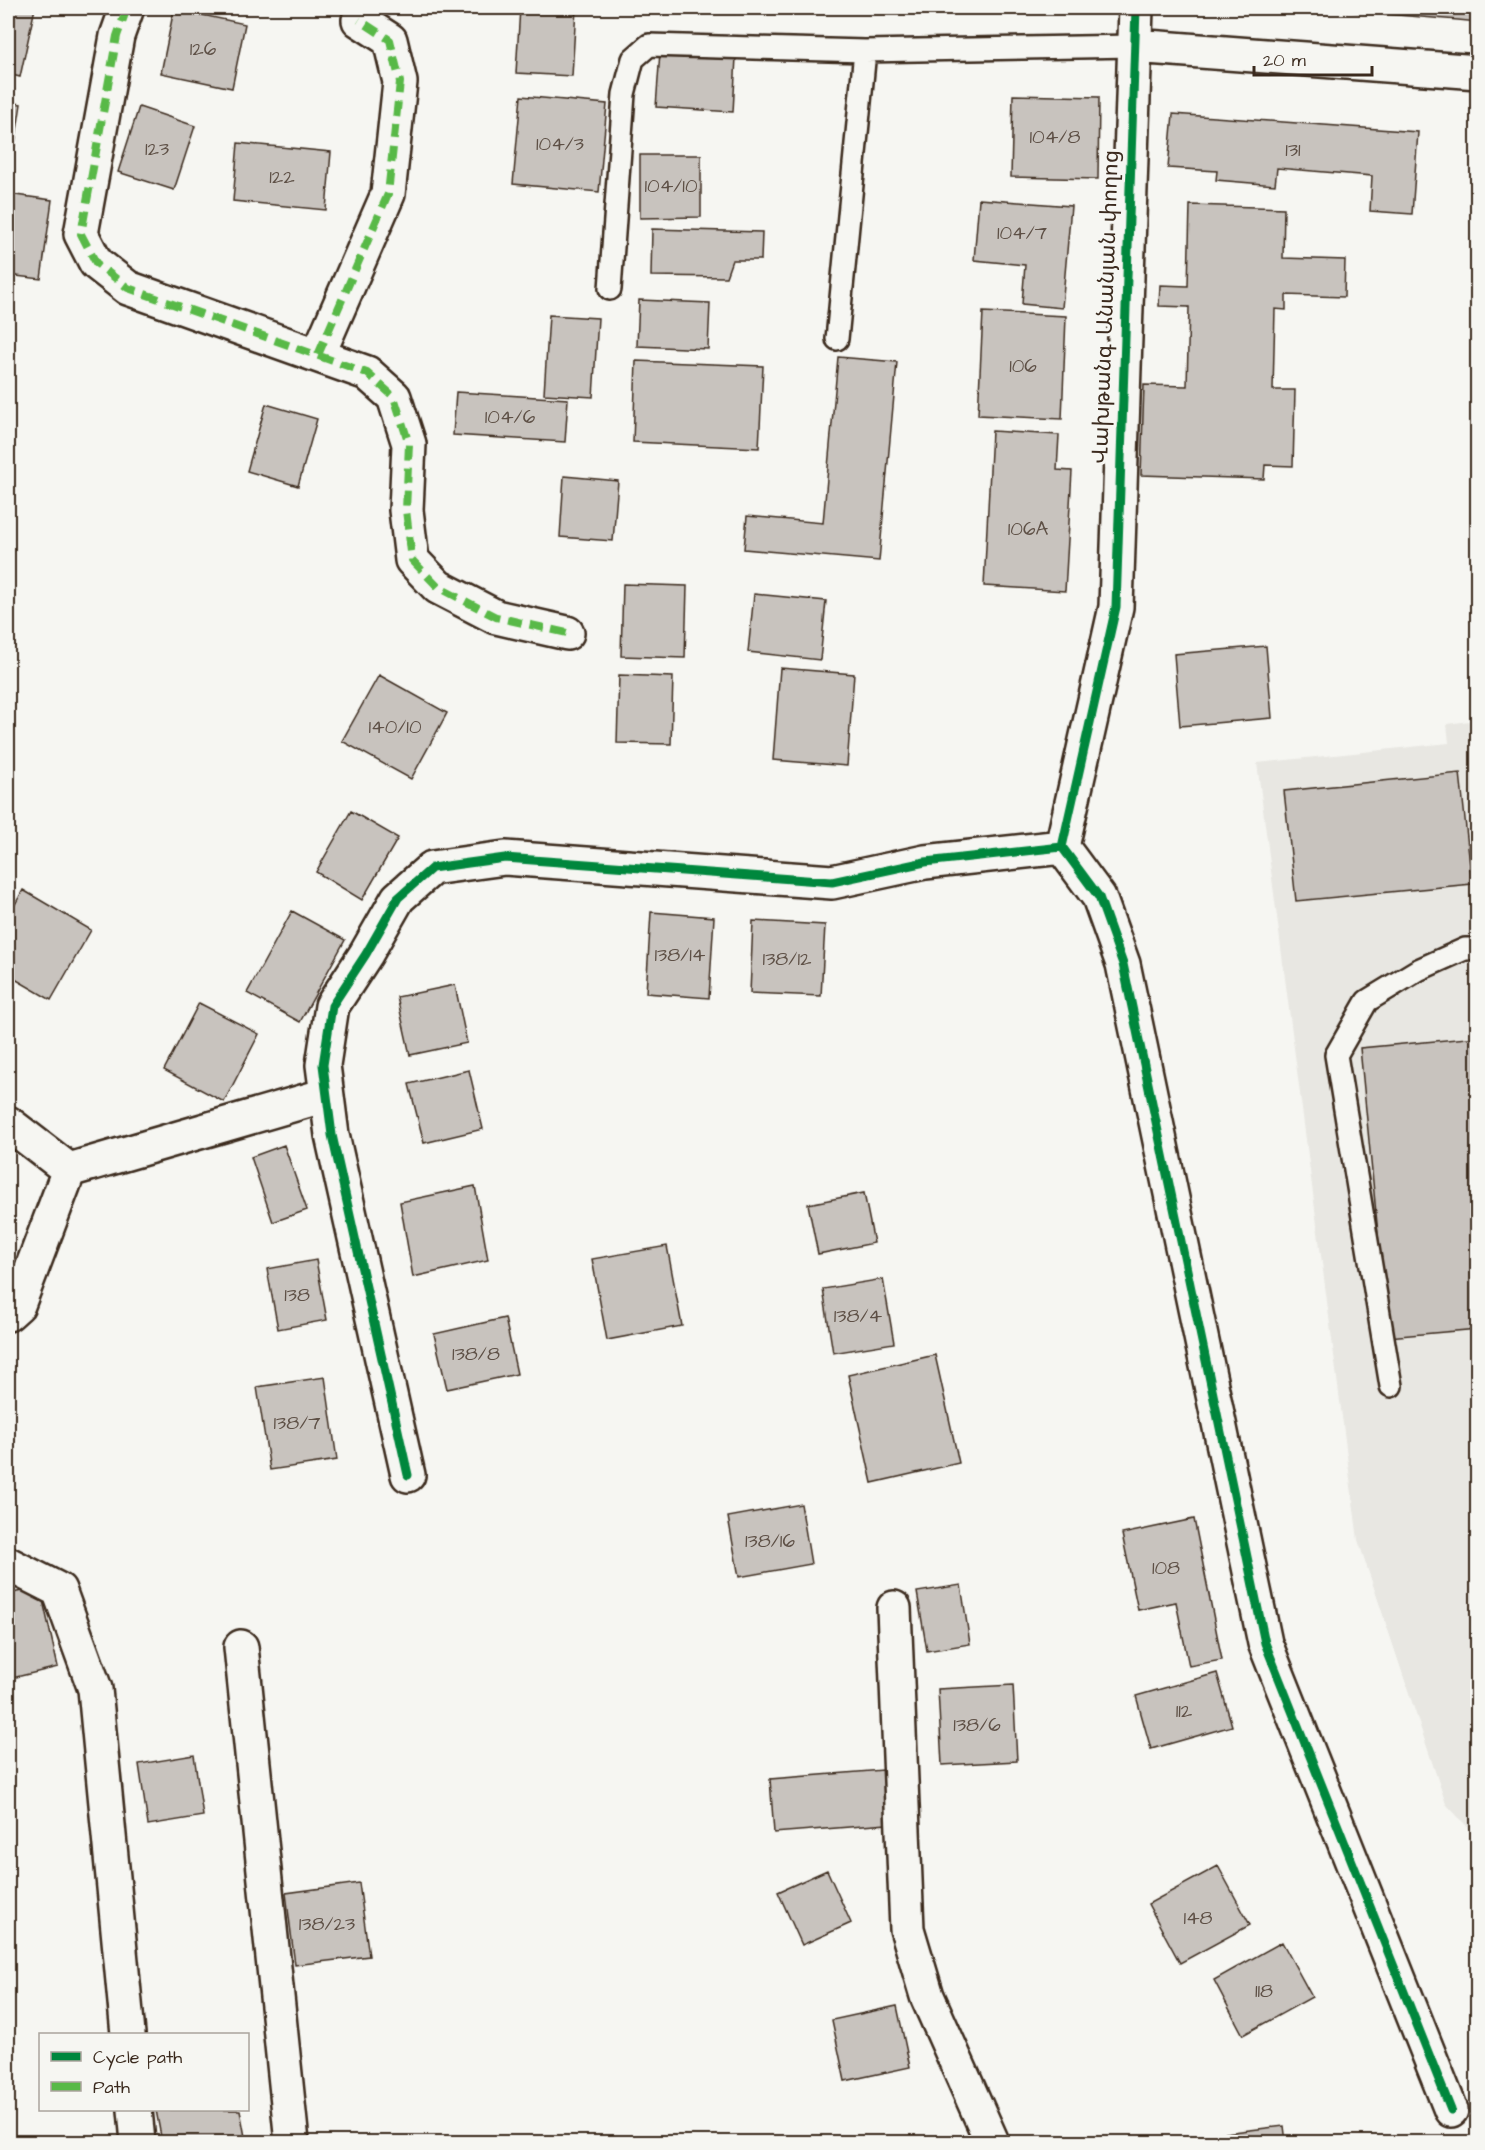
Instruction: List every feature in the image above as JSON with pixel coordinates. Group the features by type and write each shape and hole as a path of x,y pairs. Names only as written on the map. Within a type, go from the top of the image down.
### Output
{"street":[{"path":"127,8 117,36 81,234 96,262 128,288 368,373 394,397 409,444 406,510 412,560 438,587 496,617 567,633"},
{"name":"Վախթանգ Անանյան փողոց","path":"1062,847 1116,607 1136,8"},
{"path":"318,356 388,194 400,82 390,40 359,20"},
{"path":"1134,46 1478,72"},
{"path":"408,1475 332,1135 323,1065 332,1006 366,954 398,898 432,868 505,858 832,882 925,862 1062,847 1099,897 1123,963 1265,1644 1451,2110"},
{"path":"69,1170 327,1095"},
{"path":"8,1123 69,1170"},
{"path":"8,1314 18,1305 69,1170"},
{"path":"8,1564 59,1590 95,1689 128,2033"},
{"path":"894,1608 908,1929 927,1996 992,2142"},
{"path":"241,1647 292,2142"},
{"path":"135,2111 138,2142"}],"lane":[{"path":"610,289 624,94 633,59 649,45 865,51 1134,46"},
{"path":"837,339 865,51"},
{"path":"1391,1386 1336,1055 1367,1001 1418,970 1465,949 1478,949"}],"shaded area":[{"path":"1477,720 1477,1837 1446,1804 1358,1540 1257,763 1449,743 1447,724"}],"building":[{"path":"8,8 35,8 20,77 8,74"},
{"path":"520,8 576,8 572,76 516,73"},
{"path":"1312,8 1478,8 1478,22 1458,20"},
{"path":"174,9 245,24 232,88 161,73"},
{"path":"660,52 736,57 733,112 656,107"},
{"path":"1013,95 1099,97 1098,179 1011,177"},
{"path":"521,96 607,104 599,192 513,184"},
{"path":"8,102 21,104 12,163 8,162"},
{"path":"139,107 195,126 174,190 118,172"},
{"path":"1173,114 1418,132 1412,214 1370,211 1372,176 1277,168 1275,185 1216,180 1217,171 1168,168"},
{"path":"238,143 331,152 326,210 233,201"},
{"path":"640,155 701,155 701,217 640,218"},
{"path":"8,194 52,200 41,279 8,275"},
{"path":"979,199 1071,206 1062,308 1022,304 1025,265 974,260"},
{"path":"1190,205 1284,208 1283,258 1345,260 1344,297 1286,295 1286,310 1275,309 1273,390 1295,390 1293,466 1265,465 1264,479 1141,475 1144,385 1187,386 1189,307 1159,306 1160,285 1188,286"},
{"path":"652,229 762,232 761,260 732,260 726,277 651,276"},
{"path":"639,300 710,303 708,349 637,346"},
{"path":"983,312 1066,316 1062,419 978,415"},
{"path":"549,315 598,318 593,397 544,394"},
{"path":"838,357 897,362 879,561 744,549 747,516 823,523"},
{"path":"636,361 763,366 759,448 633,442"},
{"path":"456,392 568,399 565,442 453,435"},
{"path":"266,404 317,419 298,486 247,471"},
{"path":"992,431 1059,435 1057,470 1072,471 1065,591 984,586"},
{"path":"564,476 618,481 613,541 560,537"},
{"path":"623,584 687,586 685,658 621,656"},
{"path":"754,594 826,601 820,660 748,652"},
{"path":"1266,646 1272,718 1180,726 1174,654"},
{"path":"780,668 854,674 847,766 773,760"},
{"path":"379,675 447,713 411,779 342,741"},
{"path":"619,675 673,677 671,744 617,743"},
{"path":"1460,773 1472,884 1296,901 1284,791"},
{"path":"351,811 398,838 362,900 316,872"},
{"path":"23,890 91,930 51,1000 8,975 8,917"},
{"path":"292,911 345,940 300,1022 247,993"},
{"path":"651,912 714,917 709,998 646,993"},
{"path":"753,921 825,925 821,996 750,993"},
{"path":"455,985 467,1043 410,1055 397,997"},
{"path":"199,1003 259,1034 224,1102 164,1070"},
{"path":"1478,1037 1478,1329 1388,1337 1360,1048"},
{"path":"469,1070 483,1129 424,1143 409,1084"},
{"path":"284,1145 307,1210 273,1222 251,1157"},
{"path":"475,1186 488,1260 413,1277 400,1202"},
{"path":"864,1193 874,1243 818,1254 808,1204"},
{"path":"667,1246 682,1326 607,1340 592,1259"},
{"path":"316,1260 327,1320 278,1329 267,1269"},
{"path":"883,1279 894,1343 833,1353 823,1289"},
{"path":"505,1318 517,1374 447,1389 434,1334"},
{"path":"935,1355 959,1463 872,1483 848,1375"},
{"path":"325,1377 337,1460 270,1470 257,1387"},
{"path":"801,1504 811,1564 739,1577 728,1517"},
{"path":"1194,1519 1222,1660 1189,1666 1176,1602 1138,1610 1122,1534"},
{"path":"961,1585 970,1644 927,1651 917,1592"},
{"path":"40,1587 58,1667 8,1679 8,1594"},
{"path":"1217,1673 1232,1726 1151,1749 1136,1696"},
{"path":"1013,1685 1017,1761 942,1765 938,1689"},
{"path":"194,1755 203,1816 148,1825 139,1764"},
{"path":"883,1770 887,1824 774,1833 770,1779"},
{"path":"1218,1866 1250,1925 1180,1963 1148,1904"},
{"path":"827,1870 851,1923 802,1945 778,1892"},
{"path":"359,1883 369,1956 295,1965 286,1893"},
{"path":"1282,1942 1312,1997 1243,2035 1214,1980"},
{"path":"897,2006 910,2067 845,2081 832,2020"},
{"path":"156,2111 240,2111 246,2142 162,2142"},
{"path":"1284,2126 1286,2142 1210,2142 1209,2135"}],"marked path":[{"path":"127,8 117,36 81,234 96,263 128,288 367,373 394,397 409,444 406,510 412,560 438,587 496,617 567,633"},
{"path":"318,355 388,194 400,82 390,40 359,20"}],"cycle path":[{"path":"408,1475 332,1135 323,1065 332,1006 366,954 398,898 432,868 505,858 832,882 925,862 1062,847 1116,607 1136,8"},
{"path":"1062,847 1099,897 1123,964 1265,1643 1451,2110"}]}
